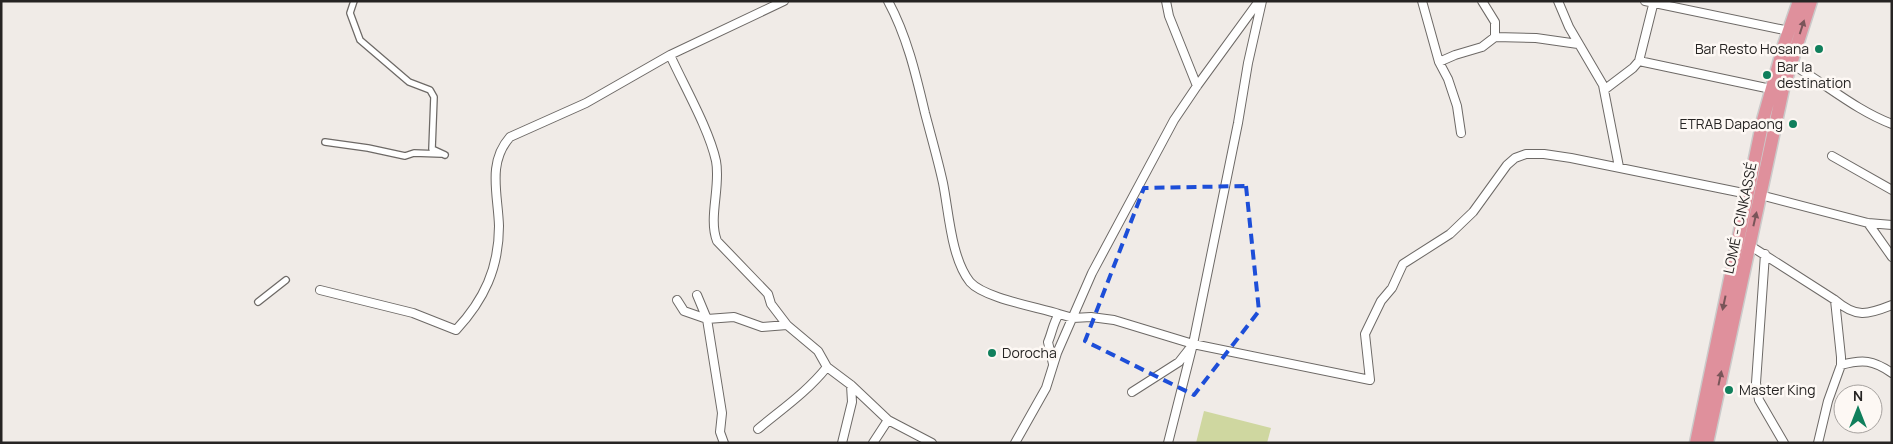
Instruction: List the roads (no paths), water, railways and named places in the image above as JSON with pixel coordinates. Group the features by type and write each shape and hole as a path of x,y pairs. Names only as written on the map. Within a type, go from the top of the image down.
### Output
{"highway":[{"name":"LOMÉ - CINKASSÉ","path":"1772,113 1771,89 1799,1"},
{"name":"LOMÉ - CINKASSÉ","path":"1696,443 1772,113 1811,1"},
{"name":"LOMÉ - CINKASSÉ","path":"1707,443 1749,245 1754,194"}],"street":[{"path":"324,142 368,148 405,156 414,153 445,155 432,149 434,97 430,90 409,82 360,40 350,13 354,1"},
{"path":"320,290 413,313 456,330 479,303 491,277 499,227 495,178 498,155 502,146 510,137 586,104 670,55 784,1"},
{"path":"888,1 905,37 943,181 955,247 961,265 971,283 988,294 1073,318 1091,317 1114,320 1193,344 1370,380 1365,334 1381,301 1392,288 1403,264 1450,234 1473,212 1507,165 1515,158 1526,154 1544,154 1619,167 1754,194 1868,223 1892,225"},
{"path":"1166,1 1169,16 1197,86"},
{"path":"1015,443 1046,388 1053,364 1092,273 1174,120 1260,1"},
{"path":"1168,443 1193,344 1238,123 1260,1"},
{"path":"1422,1 1439,62 1448,79 1457,106 1460,133"},
{"path":"1482,1 1495,22 1495,37"},
{"path":"1558,1 1566,22 1598,75 1604,90 1619,167"},
{"path":"1604,90 1634,68 1639,61 1651,2 1789,31"},
{"path":"1439,62 1482,47 1495,37 1536,38 1578,44"},
{"path":"670,55 707,134 716,161 714,232 717,241 768,294 771,304 787,326 818,351 828,367 851,385 888,420 932,443"},
{"path":"1639,61 1771,89"},
{"path":"1790,64 1814,77 1872,117 1892,124"},
{"path":"1832,156 1892,190"},
{"path":"1868,223 1892,257"},
{"path":"1749,245 1835,300 1850,312 1868,313 1892,305"},
{"path":"1765,254 1756,383 1759,400 1784,443"},
{"path":"258,302 286,280"},
{"path":"697,295 707,319 722,413 720,432 724,443"},
{"path":"677,300 684,311 707,319 734,317 762,327 787,326"},
{"path":"1818,443 1828,401 1841,365 1835,300"},
{"path":"1053,364 1048,342 1058,314"},
{"path":"1132,392 1179,362 1193,344"},
{"path":"1841,365 1862,360 1871,361 1892,373"},
{"path":"758,429 796,400 815,383 828,367"},
{"path":"842,443 852,402 851,385"},
{"path":"873,443 888,420"}],"place":[{"name":"Bar Resto Hosana","path":"1819,49"},
{"name":"Bar la destination","path":"1767,75"},
{"name":"ETRAB Dapaong","path":"1793,124"},
{"name":"Dorocha","path":"992,353"},
{"name":"Master King","path":"1729,390"}]}
